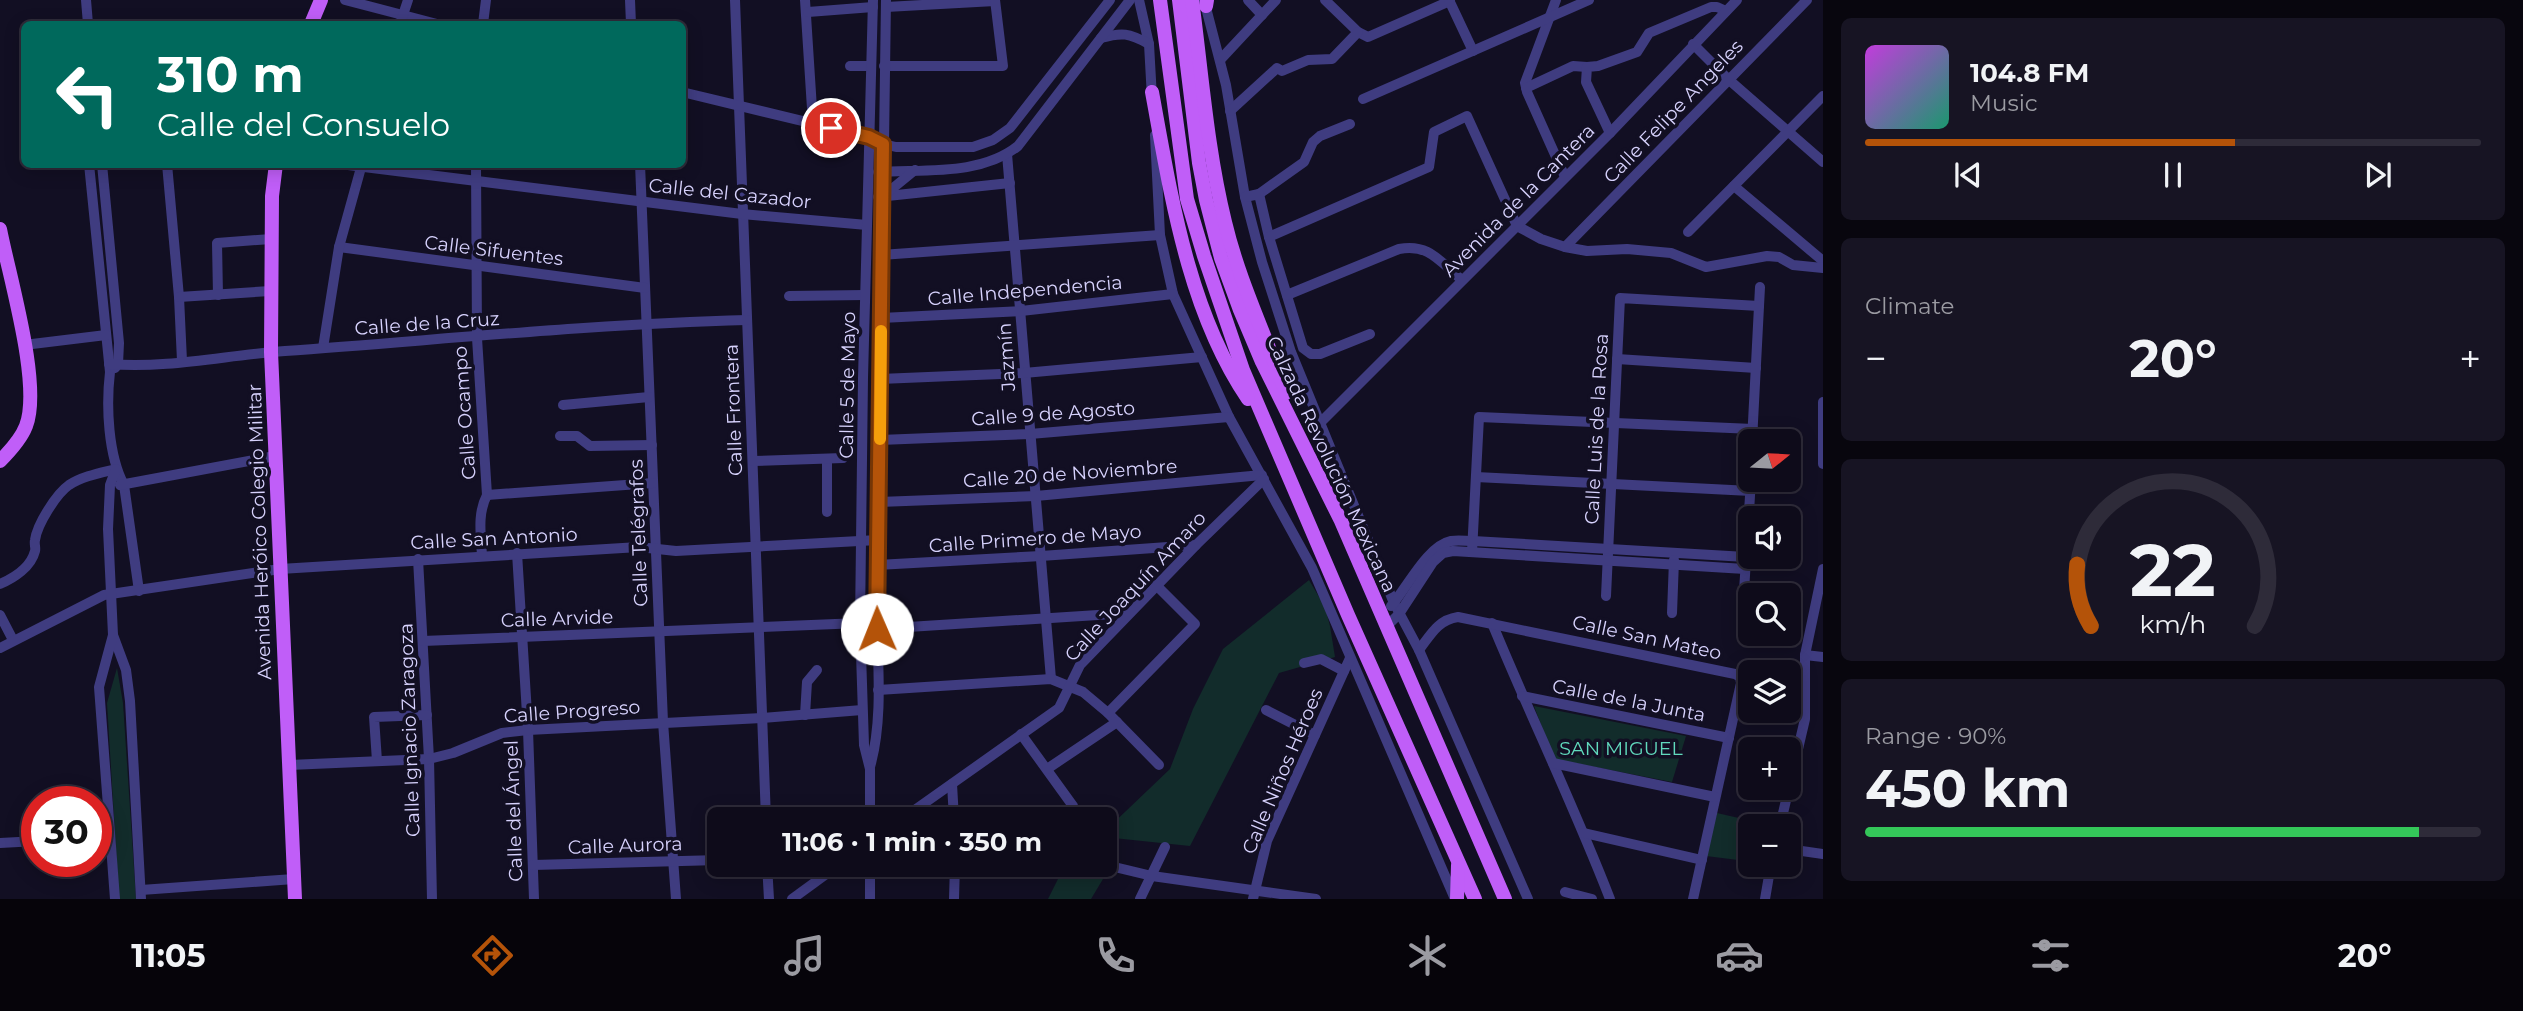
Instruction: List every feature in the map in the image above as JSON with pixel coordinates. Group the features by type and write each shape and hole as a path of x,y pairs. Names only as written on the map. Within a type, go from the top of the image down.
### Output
{"main road":[{"path":"312,21 321,0"},
{"name":"Calzada Revolución Mexicana","path":"1160,0 1187,199 1243,370 1319,566 1475,899"},
{"name":"Calzada Revolución Mexicana","path":"1179,0 1199,163 1222,258 1240,310 1262,362 1341,521 1506,899"},
{"path":"1192,0 1213,170 1226,225 1244,285 1303,444"},
{"path":"1152,92 1177,226 1199,294 1222,357 1266,424"},
{"name":"Avenida Heróico Colegio Militar","path":"276,168 272,197 271,352 295,899"},
{"path":"0,231 24,345 32,403 26,428 0,461"},
{"path":"1456,899 1458,862"}],"street":[{"path":"86,0 88,21"},
{"path":"345,0 401,20 408,0"},
{"path":"483,21 486,0"},
{"path":"630,0 631,21"},
{"name":"Calle Frontera","path":"735,0 766,807"},
{"path":"805,0 813,124"},
{"path":"884,66 1003,66 995,0 886,3"},
{"path":"686,93 869,137 896,147 973,147 993,140 1010,128 1110,0"},
{"path":"868,173 980,164 1007,154 1018,146 1130,0"},
{"path":"1139,0 1149,44 1160,235 1172,294 1229,416 1263,477 1319,566 1350,658 1456,899"},
{"path":"1248,0 1262,15"},
{"path":"1220,60 1276,0"},
{"path":"1325,0 1358,32 1368,37 1450,1 1473,51"},
{"path":"1556,0 1526,77 1526,88 1565,177"},
{"path":"1363,99 1589,0"},
{"name":"Avenida de la Cantera","path":"1321,422 1610,133 1737,0"},
{"name":"Calle Felipe Angeles","path":"1565,247 1807,0"},
{"name":"Calzada Revolución Mexicana","path":"1206,2 1220,60 1245,197 1262,262 1291,352 1394,603 1419,650 1528,899"},
{"name":"Calle 5 de Mayo","path":"870,769 876,746 878,690 877,565 886,3"},
{"path":"807,12 873,4"},
{"name":"Calle 5 de Mayo","path":"870,807 870,769 864,745 862,710 860,623 873,4"},
{"path":"1526,88 1573,65 1598,66 1637,52 1649,33 1710,7 1726,11"},
{"path":"1230,111 1277,68 1282,71 1308,60 1332,59 1358,32"},
{"path":"1101,38 1118,33 1134,36 1149,44"},
{"path":"1693,44 1728,79 1823,162"},
{"path":"850,66 870,66"},
{"path":"1587,67 1586,82 1610,133"},
{"path":"1688,232 1823,96"},
{"path":"1269,237 1429,167 1434,132 1467,116 1517,226 1541,239 1587,251 1627,249 1671,253 1706,267 1767,256 1779,257 1793,265 1823,268"},
{"path":"1245,197 1259,194 1304,162 1313,142 1320,136 1350,124"},
{"name":"Jazmín","path":"1007,154 1051,679"},
{"path":"89,168 112,367"},
{"path":"103,168 118,326 107,397 116,469 124,485 139,591"},
{"path":"167,168 182,361"},
{"path":"323,348 339,247 360,168"},
{"name":"Calle del Cazador","path":"376,168 742,214 867,225"},
{"name":"Calle Ocampo","path":"476,168 477,338 488,495 482,505 480,519 482,556"},
{"name":"Calle Telégrafos","path":"640,168 663,722 676,899"},
{"path":"882,197 916,170"},
{"path":"868,199 1010,183"},
{"path":"1734,186 1823,261"},
{"path":"1259,194 1269,237 1303,348 1311,354 1320,354 1370,334"},
{"path":"881,255 1160,235"},
{"path":"218,295 218,243 271,239"},
{"path":"1287,295 1413,246 1423,248 1462,280"},
{"name":"Calle Sifuentes","path":"339,247 645,288"},
{"path":"1752,429 1760,287"},
{"path":"179,297 270,291"},
{"name":"Calle Independencia","path":"881,318 1021,311 1172,294"},
{"path":"789,296 865,295"},
{"name":"Calle Luis de la Rosa","path":"1606,596 1620,298 1759,306"},
{"name":"Calle de la Cruz","path":"112,367 646,323 747,320"},
{"path":"24,345 107,335"},
{"path":"880,379 1024,373 1202,357"},
{"path":"1617,359 1756,368"},
{"path":"563,405 649,397"},
{"path":"1823,402 1823,464"},
{"name":"Calle 9 de Agosto","path":"880,440 1030,434 1229,416"},
{"path":"1473,547 1479,417 1614,421 1738,434"},
{"path":"560,436 578,436 590,446 652,445"},
{"path":"110,485 124,485 275,456"},
{"path":"753,461 843,458"},
{"path":"827,460 827,512"},
{"path":"107,786 99,687 113,635 108,529 110,485 116,469"},
{"path":"0,584 15,576 31,559 41,522 63,491 79,481 116,469"},
{"name":"Calle 20 de Noviembre","path":"880,502 1036,496 1263,477"},
{"name":"Calle Joaquín Amaro","path":"919,807 1059,708 1080,665 1263,477"},
{"path":"1476,477 1611,484 1738,485"},
{"path":"488,495 653,483"},
{"name":"Calle San Antonio","path":"0,648 104,595 280,569 639,547 676,551 878,540"},
{"name":"Calle Primero de Mayo","path":"877,565 1196,545"},
{"path":"1383,622 1428,556 1441,550 1473,547 1738,563"},
{"path":"1383,622 1399,614 1441,550"},
{"name":"Calle del Ángel","path":"517,554 528,730 534,899"},
{"name":"Calle Ignacio Zaragoza","path":"418,559 429,759 432,899"},
{"path":"1672,613 1674,559"},
{"path":"1783,814 1805,719 1805,655 1823,569"},
{"path":"1047,769 1113,718 1195,624 1156,586"},
{"path":"877,629 1129,613"},
{"path":"0,615 13,640"},
{"name":"Calle San Mateo","path":"1419,650 1438,624 1458,617 1740,677 1741,683 1693,899"},
{"name":"Calle Arvide","path":"423,641 860,623"},
{"path":"1492,623 1610,899"},
{"path":"113,635 126,670 130,701 141,895 294,879"},
{"path":"1805,655 1823,657"},
{"name":"Calle Niños Héroes","path":"1253,895 1267,841 1350,658"},
{"path":"1304,663 1321,659 1344,671"},
{"path":"805,715 807,682 817,670"},
{"path":"878,690 1051,679 1069,684 1083,692 1159,765"},
{"name":"Calle de la Junta","path":"1522,696 1729,738"},
{"name":"Calle Progreso","path":"289,765 429,759 453,753 502,733 528,730 862,710"},
{"path":"1266,710 1315,735"},
{"path":"377,761 374,717 427,715"},
{"path":"1021,734 1073,807"},
{"path":"1553,764 1716,797"},
{"path":"952,784 953,807"},
{"path":"1584,833 1702,860"},
{"path":"0,843 21,842"},
{"path":"1140,899 1165,847"},
{"path":"1801,851 1823,854"},
{"path":"112,859 115,899"},
{"name":"Calle Aurora","path":"533,865 707,860"},
{"path":"1117,868 1253,895 1316,899"},
{"path":"768,877 769,899"},
{"path":"792,899 822,877"},
{"path":"870,877 870,899"},
{"path":"954,899 955,877"},
{"path":"1765,899 1769,877"},
{"path":"1565,892 1592,899"}],"green space":[{"path":"1309,580 1325,607 1335,657 1279,673 1190,846 1117,838 1117,820 1170,769 1193,709 1223,649"},
{"path":"117,668 123,703 136,899 119,899 107,703"},
{"name":"SAN MIGUEL","path":"1534,706 1686,736 1672,782 1554,759"},
{"path":"1717,813 1738,818 1738,860 1706,856"},
{"path":"1059,877 1103,879 1091,899 1048,899"}],"slow traffic":[{"path":"880,439 881,331"}],"route":[{"path":"831,128 869,137 883,144 877,629"}]}
